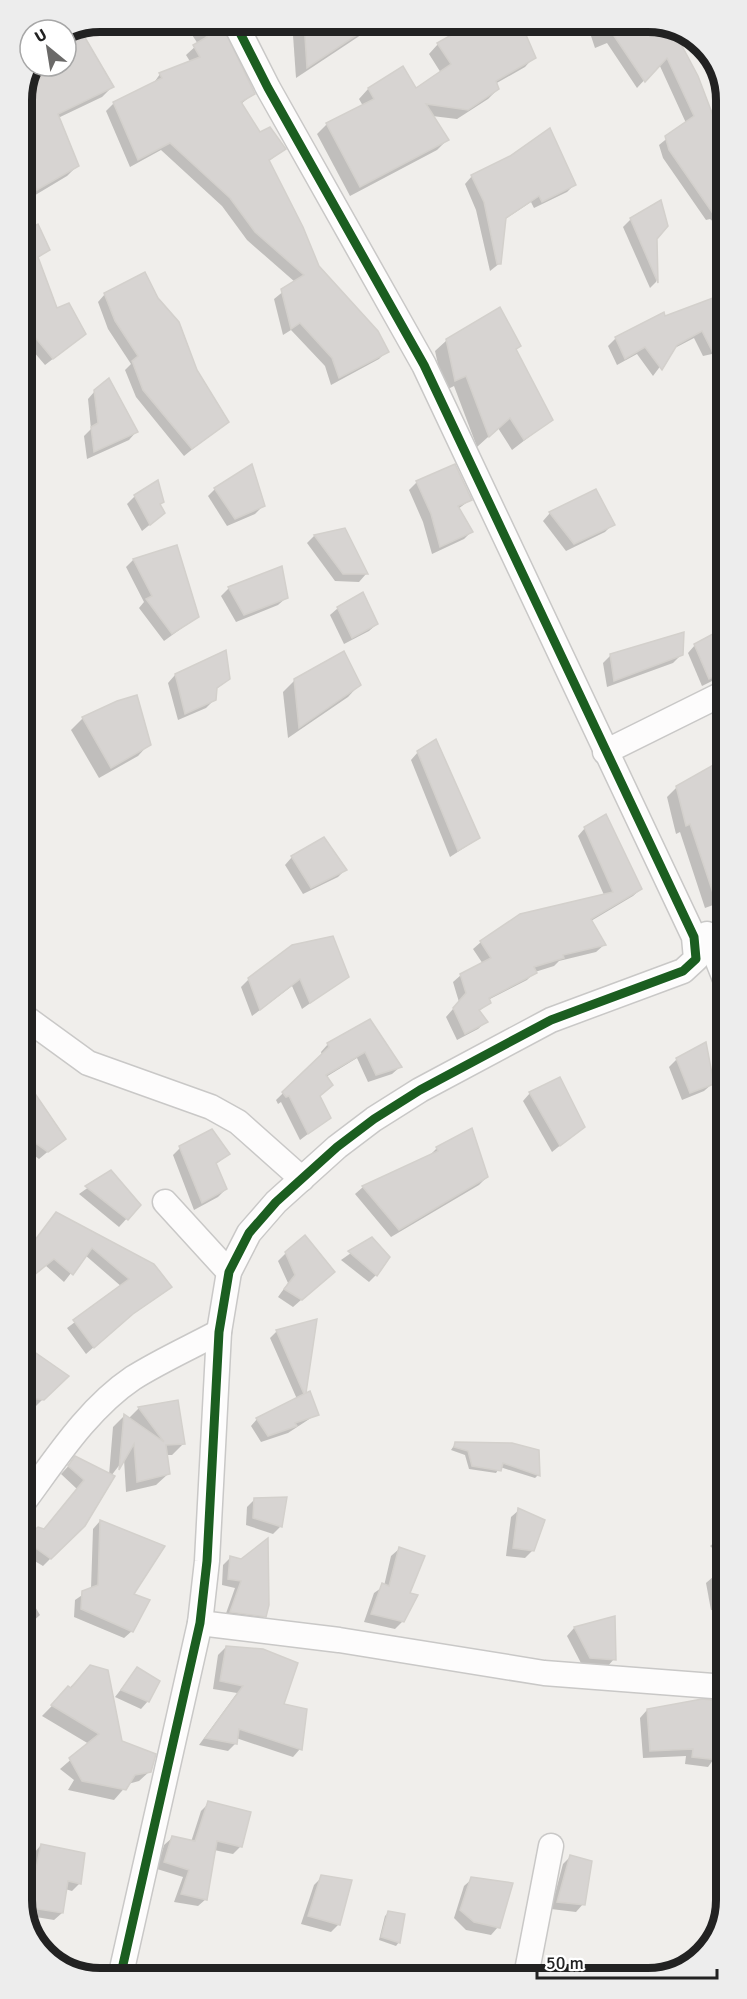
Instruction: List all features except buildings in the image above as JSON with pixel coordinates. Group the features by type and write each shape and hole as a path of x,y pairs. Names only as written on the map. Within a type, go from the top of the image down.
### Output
{"street":[{"path":"239,31 267,88 424,365 605,752 708,934 716,955"},
{"path":"605,752 716,697"},
{"path":"122,1967 200,1623 207,1561 219,1332 229,1272 249,1233 302,1179 374,1119 420,1090 551,1020 682,971 696,959 708,934"},
{"path":"31,1023 88,1063 211,1107 238,1122 302,1179"},
{"path":"165,1202 229,1272"},
{"path":"31,1492 68,1443 111,1396 134,1378 219,1332"},
{"path":"200,1623 339,1640 544,1673 716,1686"},
{"path":"528,1968 551,1846"}],"cycle path":[{"path":"122,1967 200,1623 207,1561 219,1332 229,1272 249,1233 276,1202 337,1147 374,1119 420,1090 551,1020 683,971 696,959 694,937 424,365 268,88 239,31"}]}
